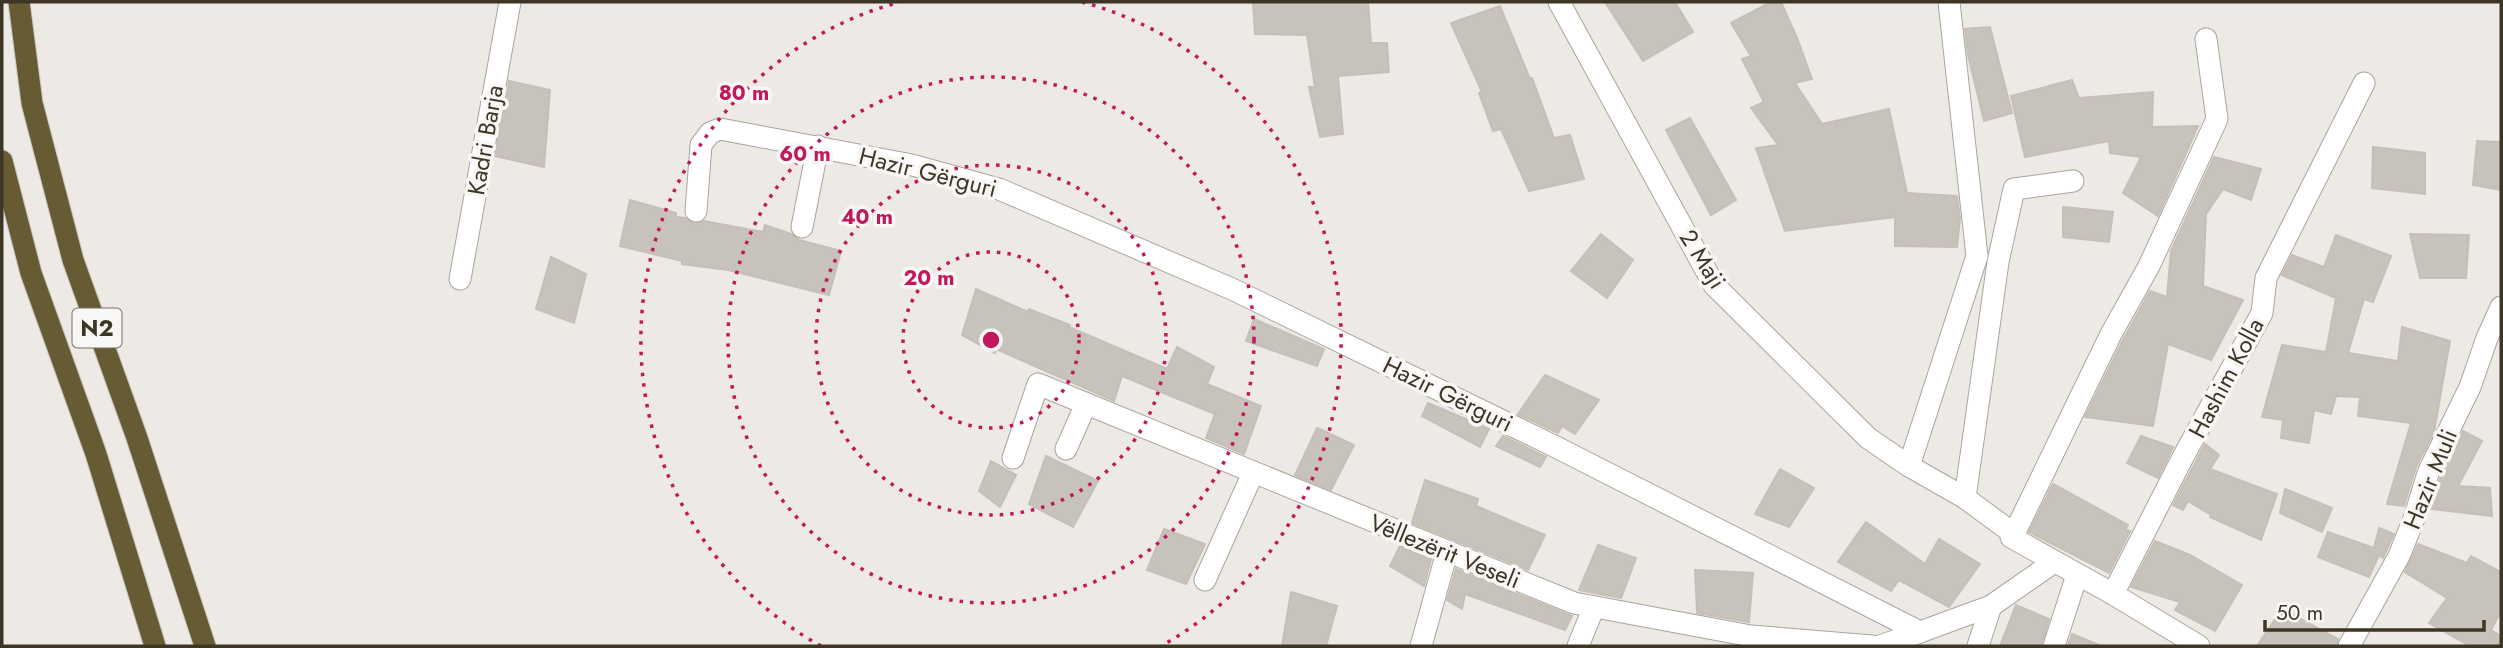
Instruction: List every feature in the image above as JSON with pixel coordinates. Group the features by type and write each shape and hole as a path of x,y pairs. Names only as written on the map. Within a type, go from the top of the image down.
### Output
{"highway":[{"name":"N2","path":"19,2 32,103 73,260 137,438 205,646"},
{"name":"N2","path":"2,161 31,273 96,454 155,646"}],"street":[{"name":"Kadri Barja","path":"460,279 510,2"},
{"name":"2 Maji","path":"1559,2 1714,285 1868,438 1909,466 1965,498 2014,534 2011,537 2199,646"},
{"path":"1909,466 1977,256 1949,2"},
{"path":"2014,534 2111,334 2149,267 2217,119 2206,39"},
{"name":"Hashim Kolla","path":"2113,594 2183,457 2263,313 2266,278 2364,83"},
{"name":"Hazir Gërguri","path":"696,211 701,145 710,133 720,129 912,165 999,189 1232,289 1558,447 1920,632"},
{"path":"802,227 818,146"},
{"path":"1965,498 1998,262 2014,189 2073,181"},
{"name":"Hazir Muli","path":"2349,646 2399,556 2428,473 2470,387 2501,307"},
{"name":"Vëllezërit Veseli","path":"1013,458 1038,384 1574,603 1751,636 1872,646"},
{"path":"1066,449 1086,404"},
{"path":"1205,580 1253,473"},
{"path":"1421,646 1447,552"},
{"path":"1881,646 1991,606 2054,562"},
{"path":"2054,646 2077,575"},
{"path":"1978,646 1991,606"},
{"path":"1578,646 1594,607"}],"building":[{"path":"1253,2 1368,2 1371,43 1387,43 1389,72 1338,76 1343,134 1320,137 1309,87 1315,87 1307,35 1255,34"},
{"path":"1605,2 1675,2 1693,32 1643,61"},
{"path":"1771,2 1781,2 1797,38 1812,79 1795,83 1822,124 1889,109 1907,193 1957,196 1960,218 1957,247 1895,246 1895,217 1785,231 1756,148 1778,145 1751,108 1764,102 1742,59 1751,56 1731,23"},
{"path":"1500,6 1530,79 1532,78 1554,138 1570,135 1584,179 1529,191 1501,129 1493,131 1479,93 1482,92 1451,23"},
{"path":"1990,27 2012,113 1984,121 1968,55 1965,29"},
{"path":"2072,80 2079,98 2153,92 2152,127 2198,126 2158,216 2123,193 2141,157 2110,153 2109,141 2025,157 2011,96"},
{"path":"509,81 550,90 544,167 495,156"},
{"path":"1690,118 1736,200 1711,215 1666,130"},
{"path":"2477,141 2501,142 2501,190 2473,185"},
{"path":"2373,147 2425,153 2425,194 2372,188"},
{"path":"2214,157 2261,169 2251,200 2223,189 2206,214 2203,286 2243,300 2211,360 2168,344 2153,426 2085,417 2150,291 2167,297 2171,251"},
{"path":"630,200 676,213 676,217 685,218 694,224 704,221 763,232 765,225 791,234 799,240 841,251 829,295 728,270 682,264 682,261 620,246"},
{"path":"2063,207 2113,212 2109,242 2063,237"},
{"path":"1601,234 1633,260 1607,298 1571,271"},
{"path":"2410,234 2469,235 2466,278 2420,278"},
{"path":"2336,235 2391,256 2373,302 2364,299 2348,353 2398,361 2402,327 2450,341 2434,432 2416,467 2404,506 2387,504 2411,423 2358,416 2360,397 2336,396 2331,414 2314,410 2309,443 2281,438 2283,420 2262,417 2282,345 2326,352 2336,298 2282,275 2292,255 2324,267"},
{"path":"551,257 586,274 574,323 536,309"},
{"path":"976,289 1028,312 1029,309 1070,325 1069,327 1167,369 1177,347 1214,367 1207,384 1261,406 1244,454 1206,438 1215,414 1122,376 1114,401 996,349 995,353 962,335"},
{"path":"1254,319 1324,349 1317,366 1246,341"},
{"path":"1545,375 1599,400 1575,434 1562,426 1558,433 1518,414"},
{"path":"1428,403 1489,429 1480,447 1422,416"},
{"path":"1317,428 1354,445 1331,490 1295,475"},
{"path":"2463,431 2482,441 2458,486 2490,488 2492,516 2431,509 2440,478"},
{"path":"1503,436 1546,457 1540,467 1496,446"},
{"path":"2141,436 2173,447 2158,478 2127,463"},
{"path":"2205,444 2219,455 2210,469 2277,494 2261,540 2210,517 2211,515 2188,501 2183,510 2173,505"},
{"path":"1046,456 1098,481 1073,527 1029,504"},
{"path":"991,461 1016,475 1000,507 979,491"},
{"path":"1780,469 1814,488 1789,527 1755,514"},
{"path":"1425,480 1478,499 1476,506 1545,535 1528,570 1412,523"},
{"path":"2053,484 2128,525 2125,529 2130,531 2109,573 2029,532"},
{"path":"2285,489 2332,508 2322,532 2280,513"},
{"path":"1866,522 1925,564 1939,539 1980,564 1949,607 1899,580 1891,591 1838,562"},
{"path":"2379,528 2394,534 2383,558 2379,555 2369,577 2318,557 2328,532 2374,548"},
{"path":"1164,529 1205,544 1186,584 1147,570"},
{"path":"2155,541 2190,555 2242,585 2215,631 2175,610 2180,602 2131,587"},
{"path":"2418,544 2467,563 2471,556 2501,572 2501,611 2491,630 2501,636 2501,646 2470,646 2429,623 2447,598 2405,572"},
{"path":"1598,545 1636,558 1621,598 1579,590"},
{"path":"1400,546 1431,559 1424,586 1390,566"},
{"path":"1456,569 1572,616 1565,630 1465,594 1462,609 1447,600"},
{"path":"1695,570 1753,573 1749,622 1697,613"},
{"path":"1291,592 1337,606 1326,646 1282,646"},
{"path":"2016,605 2049,619 2041,646 2000,646"},
{"path":"2282,609 2338,639 2336,646 2257,646"},
{"path":"2072,634 2099,645 2099,646 2068,646"}]}
